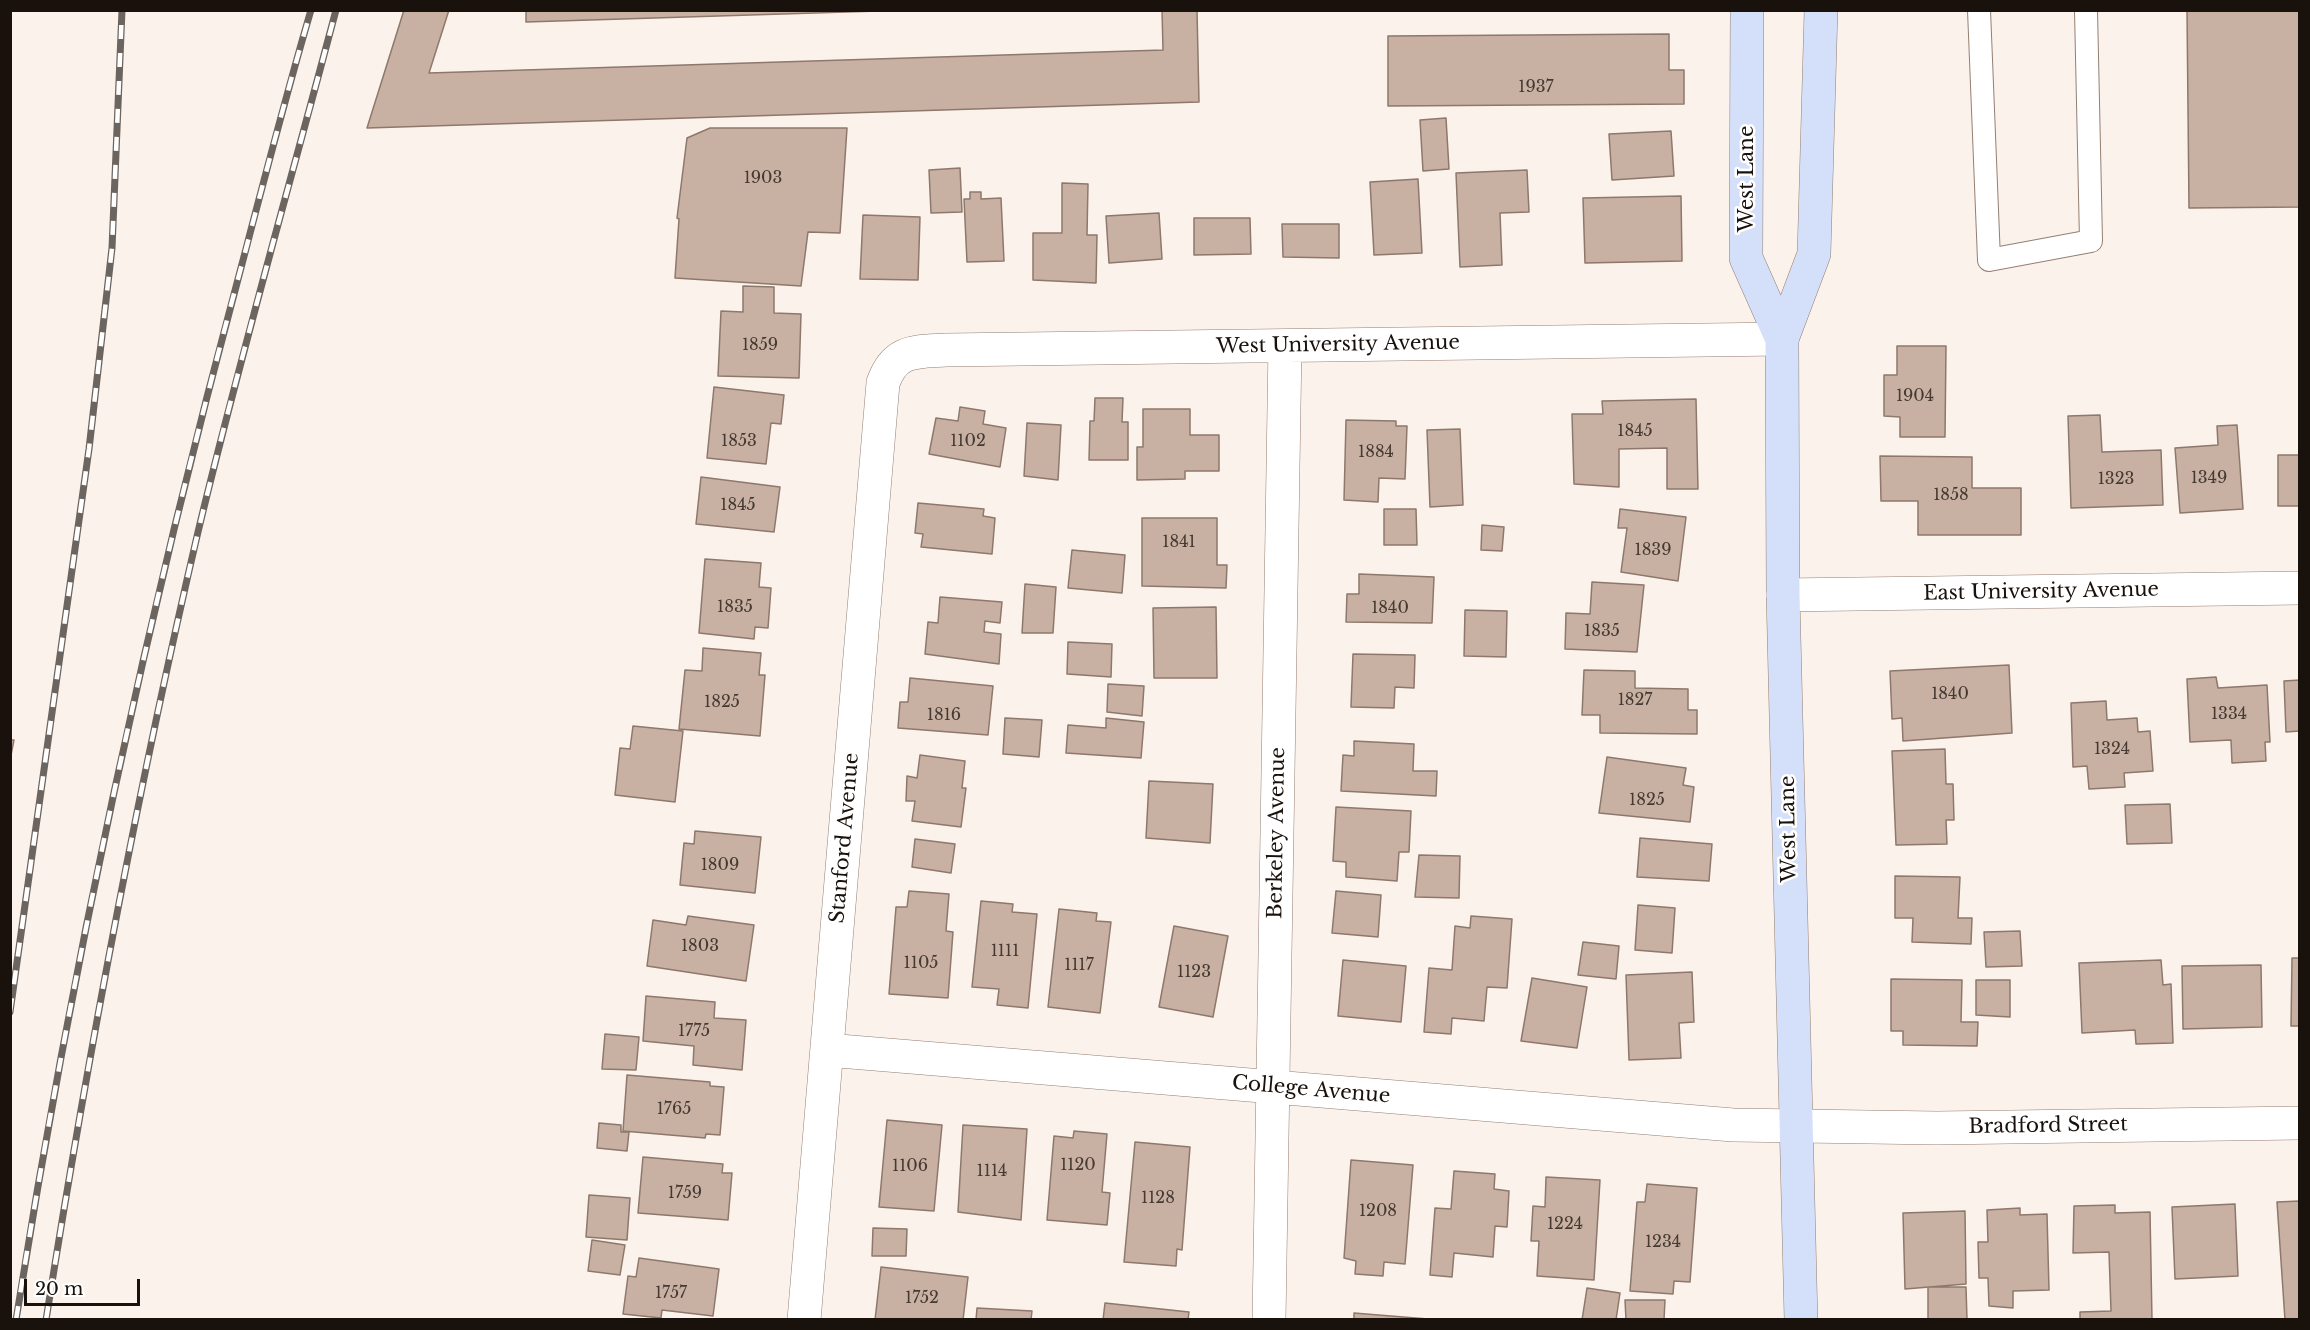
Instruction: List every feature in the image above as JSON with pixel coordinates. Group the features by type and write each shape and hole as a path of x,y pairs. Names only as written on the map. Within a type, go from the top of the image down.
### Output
{"main road":[{"name":"West Lane","path":"1747,10 1746,258 1782,339"},
{"name":"West Lane","path":"1801,1320 1784,596 1782,339 1814,254 1821,10"}],"street":[{"name":"West University Avenue","path":"896,361 908,352 946,350 1782,339"},
{"name":"Berkeley Avenue","path":"1269,1320 1285,346"},
{"name":"Stanford Avenue","path":"804,1320 883,383 888,370 896,361"},
{"name":"East University Avenue","path":"1784,596 2300,588"},
{"name":"College Avenue","path":"827,1050 1733,1125 1796,1125"},
{"name":"Bradford Street","path":"1796,1125 1937,1128 2300,1123"}],"lane":[{"path":"1979,10 1989,260 2091,241 2086,10"}],"building":[{"path":"404,10 449,10 429,73 1163,50 1162,10 1197,10 1199,102 367,128"},
{"path":"526,10 911,10 526,22"},
{"path":"2187,10 2300,10 2300,207 2189,208"},
{"path":"1669,34 1669,70 1684,70 1684,104 1388,106 1388,36"},
{"path":"1446,118 1449,169 1423,171 1420,120"},
{"path":"710,128 847,128 840,233 808,232 801,286 675,278 679,219 677,218 687,138"},
{"path":"1671,131 1674,176 1612,180 1609,134"},
{"path":"960,168 962,212 931,213 929,170"},
{"path":"1527,170 1529,212 1500,213 1502,265 1460,267 1456,173"},
{"path":"1418,179 1422,253 1374,255 1370,182"},
{"path":"1062,183 1088,184 1087,235 1097,235 1096,283 1033,280 1033,233 1062,233"},
{"path":"970,192 981,192 981,199 1001,198 1004,261 967,262 964,199 970,199"},
{"path":"1681,196 1682,261 1585,263 1583,198"},
{"path":"1159,213 1162,259 1109,263 1106,216"},
{"path":"863,215 920,217 918,280 860,279"},
{"path":"1194,218 1250,218 1251,254 1194,255"},
{"path":"1282,224 1339,224 1339,258 1283,257"},
{"path":"743,286 774,287 774,313 801,314 799,378 718,376 721,311 743,312"},
{"path":"1897,346 1946,346 1945,437 1900,437 1900,417 1884,416 1884,375 1897,375"},
{"path":"714,387 784,395 781,424 771,423 766,464 707,458"},
{"path":"1095,398 1123,398 1122,422 1128,422 1128,460 1089,460 1090,421 1094,421"},
{"path":"1696,399 1698,489 1667,489 1667,448 1619,449 1619,487 1574,484 1572,414 1603,414 1602,401"},
{"path":"960,407 985,411 983,424 1006,428 1000,467 929,454 936,418 958,421"},
{"path":"1143,409 1190,409 1190,435 1219,435 1219,471 1185,471 1185,479 1137,480 1137,447 1143,447"},
{"path":"2100,415 2102,452 2161,450 2163,505 2071,508 2068,416"},
{"path":"1346,420 1396,421 1396,426 1407,426 1405,479 1379,478 1378,502 1344,500"},
{"path":"1027,423 1061,425 1058,480 1024,476"},
{"path":"2237,425 2243,509 2180,513 2175,448 2218,445 2217,426"},
{"path":"1460,429 1463,505 1430,507 1427,430"},
{"path":"2278,455 2300,455 2300,506 2278,506"},
{"path":"1880,456 1972,457 1972,488 2021,488 2021,535 1918,535 1918,501 1881,501"},
{"path":"701,477 780,487 774,532 696,524"},
{"path":"918,503 984,509 983,516 995,518 992,554 921,547 923,534 915,533"},
{"path":"1384,509 1416,509 1417,545 1384,545"},
{"path":"1620,509 1686,517 1678,581 1621,572 1627,528 1618,528"},
{"path":"1142,518 1217,518 1217,565 1227,565 1226,588 1142,586"},
{"path":"1482,525 1504,527 1502,551 1481,550"},
{"path":"1072,550 1125,555 1122,593 1068,588"},
{"path":"705,559 761,563 759,587 771,588 768,628 755,627 754,639 699,633"},
{"path":"1359,574 1434,577 1432,623 1346,622 1347,594 1359,594"},
{"path":"1592,582 1644,585 1637,652 1565,649 1566,613 1590,614"},
{"path":"1025,584 1056,587 1053,633 1022,633"},
{"path":"940,597 1002,602 1000,623 985,621 984,632 1001,634 999,664 925,654 928,622 938,623"},
{"path":"1216,607 1217,678 1154,678 1153,608"},
{"path":"1465,610 1507,611 1506,657 1464,656"},
{"path":"1068,642 1112,644 1111,677 1067,674"},
{"path":"703,648 761,653 759,675 765,675 760,736 679,729 685,670 702,671"},
{"path":"1353,654 1415,655 1414,688 1395,687 1394,708 1351,707"},
{"path":"2009,665 2012,733 1903,741 1902,718 1892,719 1890,671"},
{"path":"1584,670 1635,671 1635,688 1688,689 1688,710 1697,710 1697,734 1600,733 1600,715 1582,715"},
{"path":"2216,677 2218,688 2267,685 2270,742 2265,742 2266,761 2232,763 2231,740 2190,742 2187,679"},
{"path":"910,678 993,686 988,735 898,728 900,702 908,702"},
{"path":"2300,680 2300,731 2286,732 2284,681"},
{"path":"1108,684 1144,686 1142,716 1107,712"},
{"path":"2106,701 2107,720 2137,718 2138,732 2150,731 2153,771 2124,773 2125,787 2089,789 2087,766 2073,767 2071,703"},
{"path":"1005,718 1042,720 1039,757 1003,754"},
{"path":"1106,718 1144,722 1141,758 1066,753 1068,725 1106,728"},
{"path":"633,726 683,731 675,802 615,795 620,748 630,749"},
{"path":"10,740 14,740 10,760"},
{"path":"1354,741 1414,744 1413,771 1437,771 1436,796 1341,791 1343,755 1354,756"},
{"path":"1945,749 1946,784 1953,784 1954,820 1946,820 1947,844 1896,845 1892,751"},
{"path":"920,755 965,761 962,788 966,788 961,827 912,821 915,801 906,801 907,776 917,778"},
{"path":"1607,757 1686,768 1683,785 1694,787 1690,822 1599,813"},
{"path":"1149,781 1213,784 1210,843 1146,838"},
{"path":"2170,804 2172,843 2127,844 2125,805"},
{"path":"1336,807 1411,811 1409,852 1399,852 1397,881 1346,877 1346,862 1333,861"},
{"path":"695,831 761,837 755,893 680,885 684,843 694,844"},
{"path":"1640,838 1712,844 1709,881 1637,877"},
{"path":"915,839 955,844 951,873 912,867"},
{"path":"1419,855 1460,856 1459,898 1415,897"},
{"path":"1895,876 1960,877 1958,918 1972,918 1971,944 1912,942 1913,918 1895,918"},
{"path":"909,891 949,894 946,931 953,932 948,998 889,994 896,907 907,907"},
{"path":"1336,891 1381,895 1378,937 1332,933"},
{"path":"981,901 1013,904 1012,912 1037,914 1028,1008 997,1005 999,989 972,987"},
{"path":"1638,905 1675,908 1672,953 1635,950"},
{"path":"1059,909 1097,913 1096,921 1111,922 1100,1013 1048,1007"},
{"path":"688,916 754,925 746,981 647,966 653,920 686,925"},
{"path":"1471,916 1512,919 1507,988 1487,987 1484,1021 1452,1018 1451,1034 1424,1032 1429,968 1452,970 1455,926 1470,928"},
{"path":"1174,926 1228,936 1213,1017 1159,1007"},
{"path":"2020,931 2022,966 1986,967 1984,932"},
{"path":"1583,942 1619,946 1616,979 1578,975"},
{"path":"2292,958 2300,958 2300,1026 2291,1026"},
{"path":"1343,960 1406,966 1401,1022 1338,1016"},
{"path":"2161,960 2163,985 2171,984 2173,1043 2136,1044 2135,1030 2082,1033 2079,963"},
{"path":"2261,965 2262,1027 2183,1029 2182,966"},
{"path":"1692,972 1694,1022 1679,1023 1681,1058 1629,1060 1626,975"},
{"path":"1532,978 1587,987 1577,1048 1521,1041"},
{"path":"1891,979 1962,980 1961,1022 1978,1022 1977,1046 1903,1045 1903,1031 1891,1031"},
{"path":"1976,980 2010,980 2010,1017 1976,1015"},
{"path":"646,996 715,1002 714,1018 746,1020 742,1070 693,1065 694,1046 643,1041"},
{"path":"605,1034 639,1037 636,1070 602,1069"},
{"path":"627,1075 710,1082 710,1086 724,1087 720,1135 706,1134 705,1138 623,1131"},
{"path":"887,1120 942,1125 934,1211 879,1207"},
{"path":"599,1123 621,1125 621,1132 629,1132 627,1151 597,1148"},
{"path":"963,1125 1027,1129 1021,1220 958,1212"},
{"path":"1074,1131 1107,1134 1102,1192 1110,1193 1107,1225 1047,1220 1054,1136 1073,1138"},
{"path":"1135,1142 1190,1147 1182,1250 1177,1249 1176,1266 1124,1262"},
{"path":"643,1157 723,1164 722,1173 732,1173 728,1220 638,1213"},
{"path":"1351,1160 1413,1165 1405,1264 1384,1262 1383,1276 1355,1274 1356,1261 1344,1258"},
{"path":"1454,1171 1495,1174 1494,1189 1509,1191 1507,1227 1495,1226 1493,1257 1454,1253 1452,1277 1430,1275 1435,1208 1451,1209"},
{"path":"1546,1177 1600,1180 1594,1280 1537,1276 1539,1241 1531,1241 1533,1206 1545,1207"},
{"path":"1647,1184 1697,1188 1690,1282 1674,1281 1673,1294 1630,1291 1637,1202 1645,1202"},
{"path":"589,1195 630,1198 627,1240 586,1237"},
{"path":"2300,1201 2300,1320 2285,1320 2277,1202"},
{"path":"2235,1204 2238,1276 2175,1279 2172,1207"},
{"path":"2115,1205 2115,1213 2150,1212 2152,1320 2080,1320 2080,1312 2111,1311 2109,1252 2073,1253 2074,1206"},
{"path":"2020,1208 2020,1215 2047,1214 2049,1290 2013,1291 2013,1308 1989,1306 1988,1278 1979,1278 1978,1242 1988,1242 1987,1210"},
{"path":"1965,1211 1966,1284 1905,1289 1903,1213"},
{"path":"873,1228 907,1229 906,1256 872,1256"},
{"path":"592,1240 625,1245 620,1275 588,1271"},
{"path":"639,1258 719,1269 713,1316 662,1310 661,1318 623,1314 628,1276 636,1277"},
{"path":"881,1267 968,1277 963,1320 875,1320"},
{"path":"1928,1287 1966,1287 1967,1320 1928,1320"},
{"path":"1587,1288 1620,1293 1616,1320 1582,1320"},
{"path":"1625,1300 1665,1300 1664,1320 1626,1320"},
{"path":"1105,1303 1189,1312 1188,1320 1103,1320"},
{"path":"977,1308 1032,1311 1031,1320 976,1320"},
{"path":"1354,1313 1428,1319 1354,1320"}],"railway":[{"path":"10,1012 89,449 112,248 122,10"},
{"path":"16,1320 87,921 144,657 208,395 275,137 311,10"},
{"path":"46,1320 115,924 154,728 198,532 231,401 336,10"}]}
